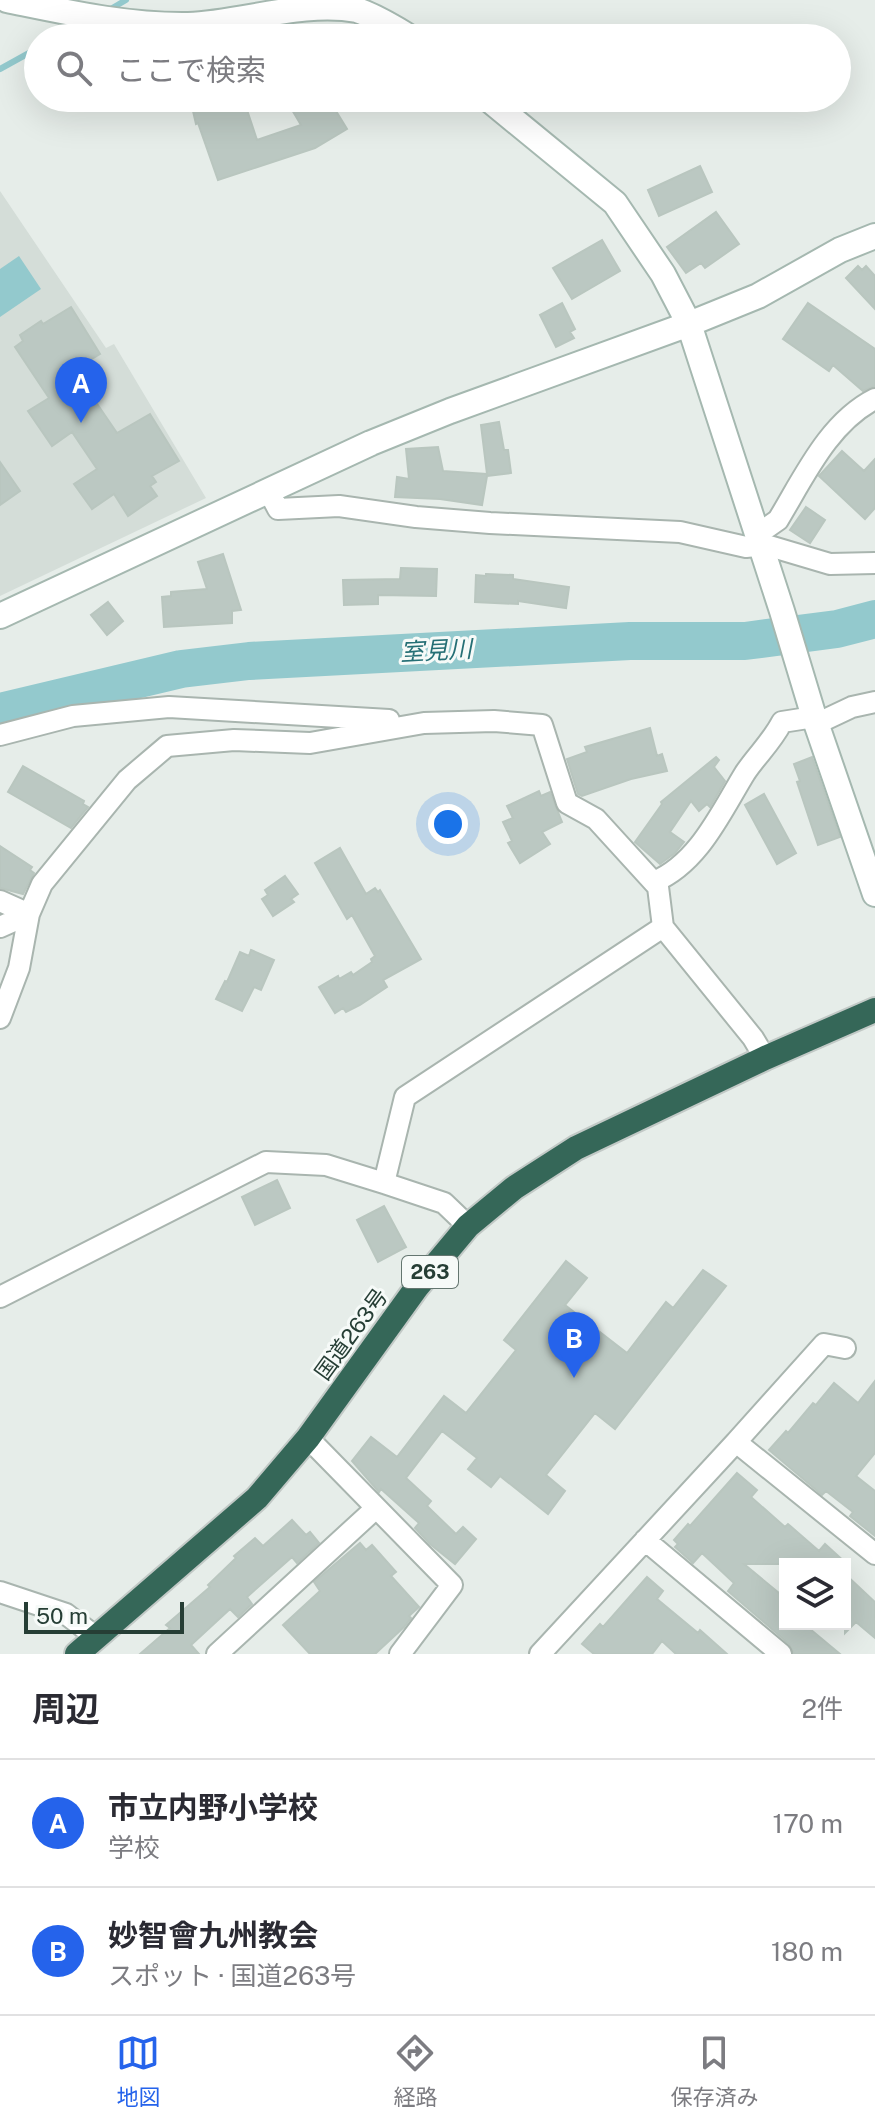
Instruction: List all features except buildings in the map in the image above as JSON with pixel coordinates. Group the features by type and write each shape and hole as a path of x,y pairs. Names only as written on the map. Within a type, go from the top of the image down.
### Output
{"highway":[{"name":"国道263号","path":"77,1654 257,1498 308,1438 417,1287 468,1226 514,1188 576,1148 765,1058 875,1010"}],"street":[{"path":"7,0 131,22 196,24 303,7 331,7 357,10 384,24"},
{"path":"504,112 615,203 663,274 689,324 815,720 875,894"},
{"path":"0,616 371,443 758,296 840,250 875,236"},
{"path":"269,492 278,509 339,506 490,523 680,532 746,547 778,520 828,439 860,406 875,399"},
{"path":"758,538 766,545 830,564 875,563"},
{"path":"654,882 684,863 699,846 747,770 772,742 782,722 815,720 875,702"},
{"path":"0,735 73,716 169,707 424,723 494,721 542,725 567,803 596,819 658,887 663,927 753,1038 765,1058"},
{"path":"0,1018 19,968 29,914 42,884 127,780 167,746 234,740 310,743 424,723"},
{"path":"0,901 29,914"},
{"path":"0,927 29,914"},
{"path":"384,1183 405,1097 663,927"},
{"path":"0,1297 266,1162 326,1165 384,1183 444,1203 468,1226"},
{"path":"551,1650 645,1540 824,1344 845,1348"},
{"path":"308,1438 452,1585 400,1654"},
{"path":"736,1442 875,1554"},
{"path":"217,1654 376,1508"},
{"path":"645,1540 781,1654"},
{"path":"0,1592 66,1614 96,1637"}],"shaded area":[{"path":"0,191 106,348 114,344 206,498 0,596"}],"water":[{"path":"19,256 41,289 0,317 0,269"}],"waterway":[{"path":"109,10 126,0"},
{"path":"0,69 24,56"},
{"name":"室見川","path":"0,712 181,669 249,661 630,641 745,641 837,629 875,619"}],"place":[{"name":"市立内野小学校","path":"81,423"},
{"name":"妙智會九州教会","path":"574,1378"}]}
